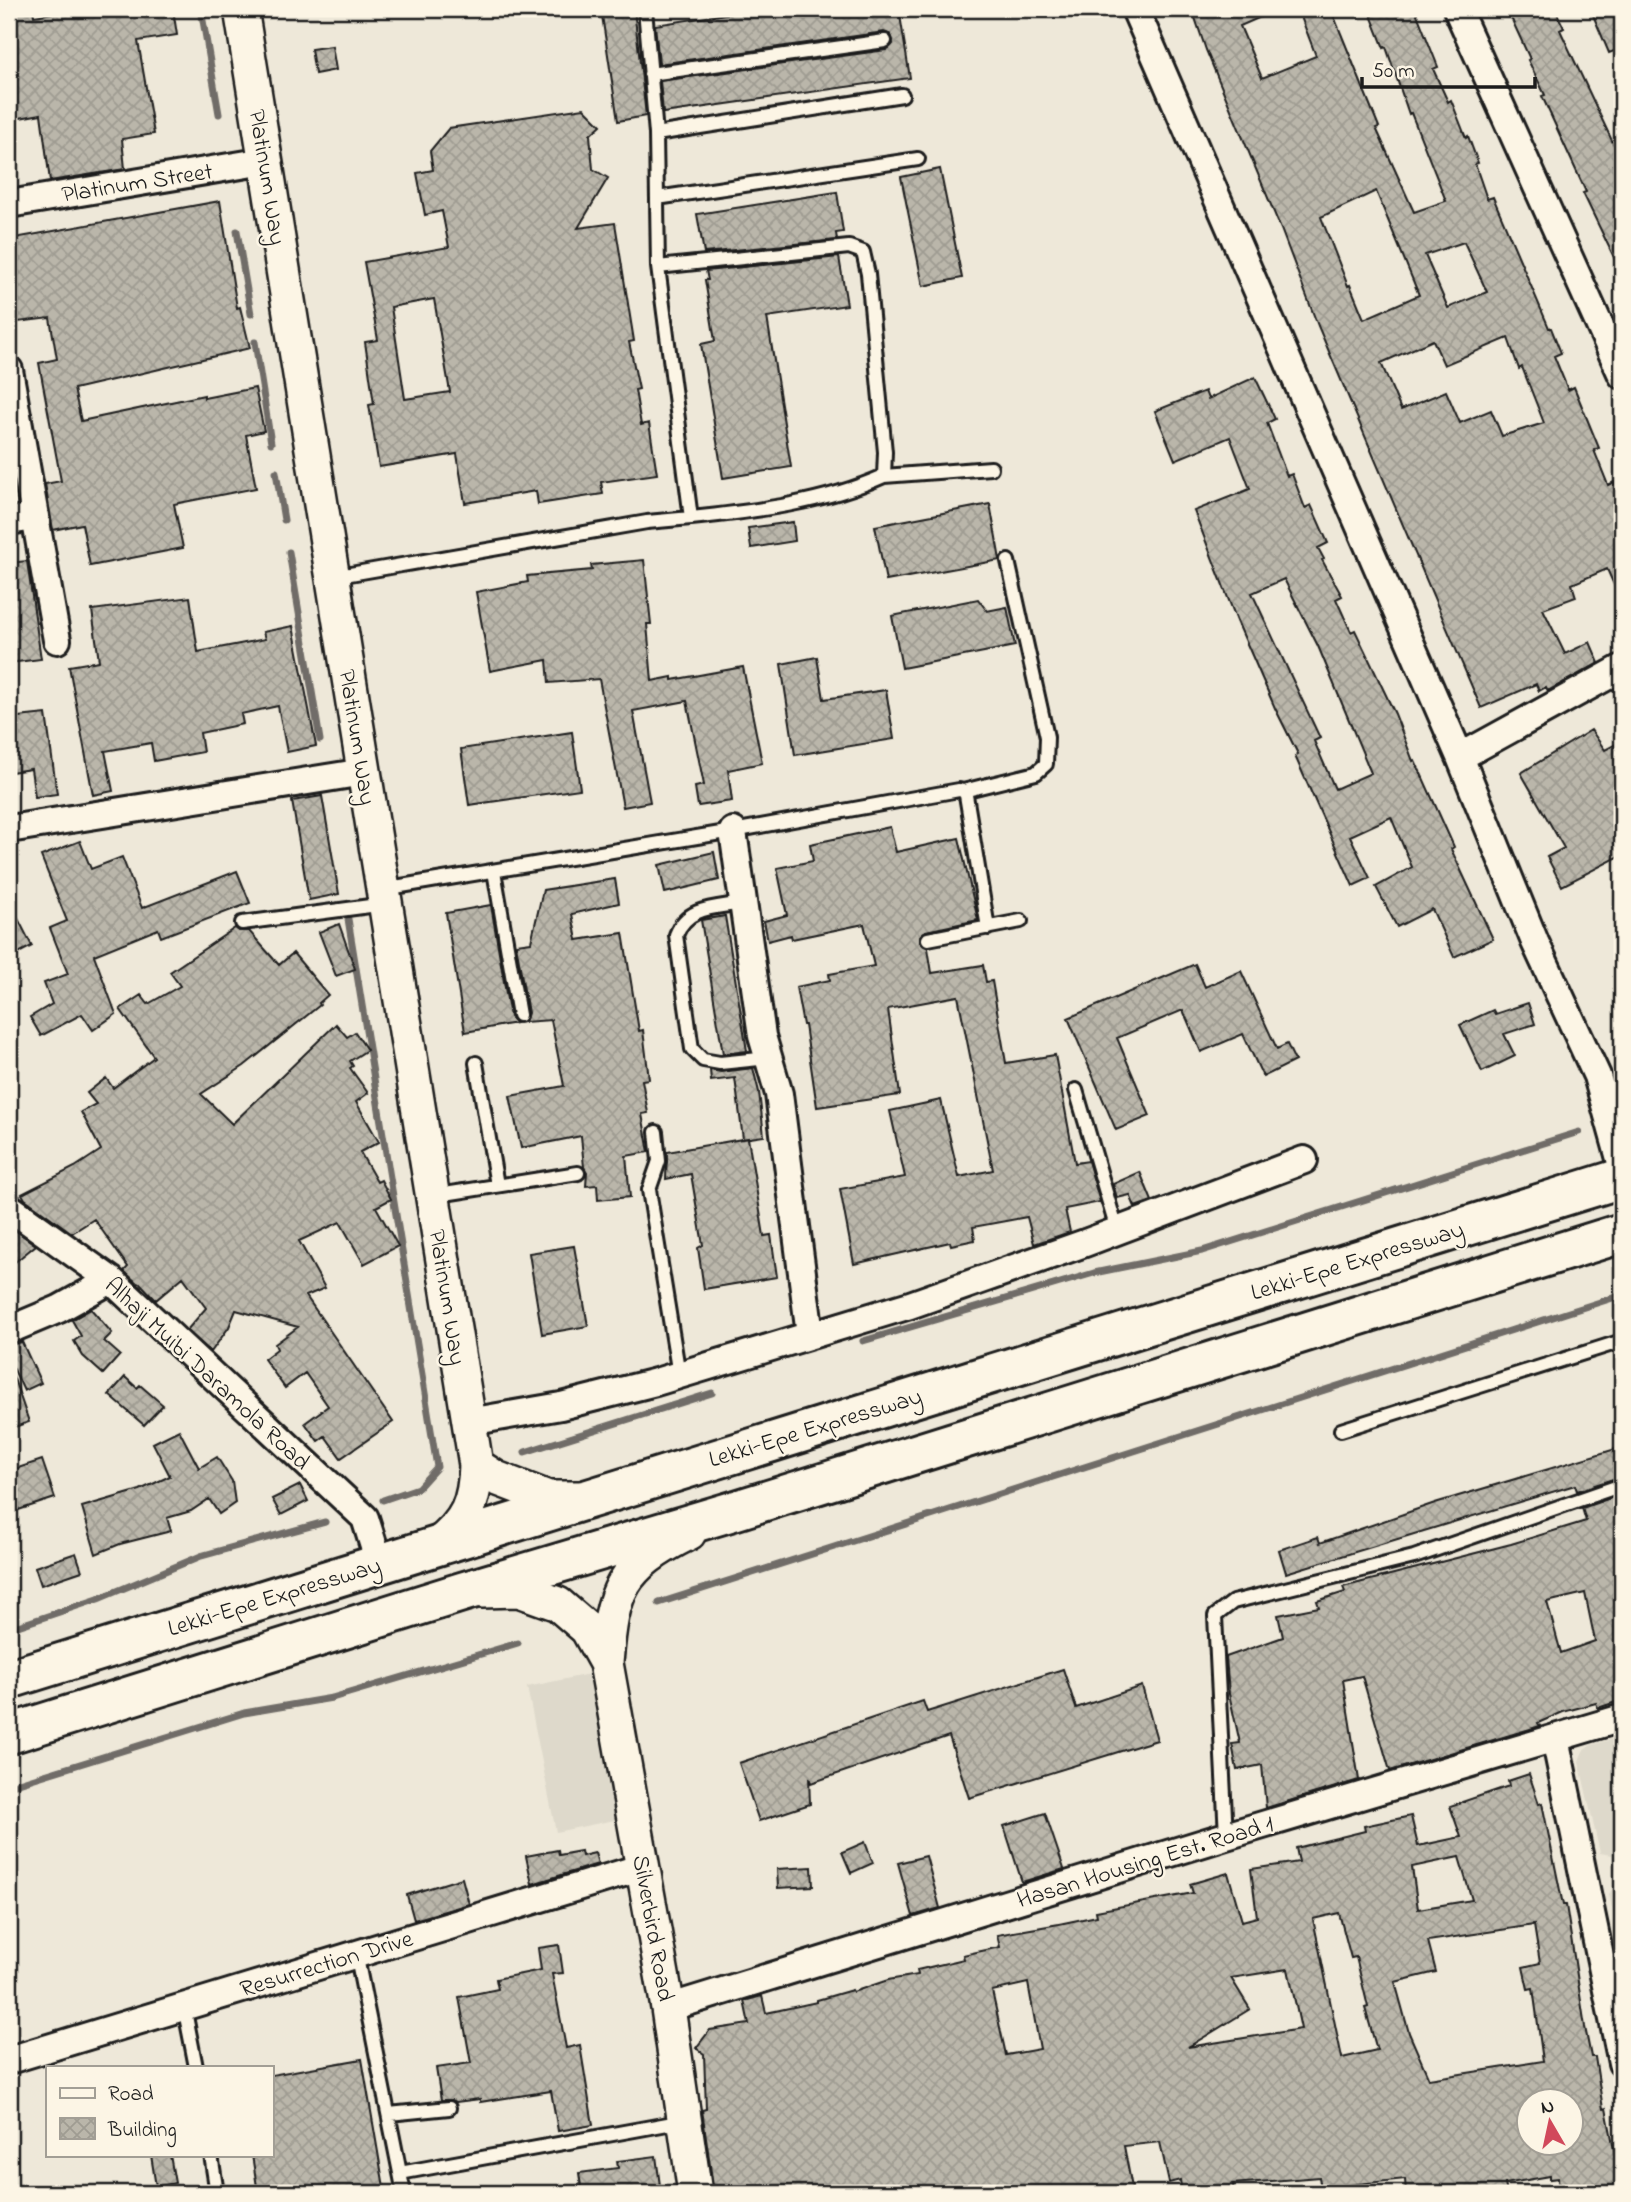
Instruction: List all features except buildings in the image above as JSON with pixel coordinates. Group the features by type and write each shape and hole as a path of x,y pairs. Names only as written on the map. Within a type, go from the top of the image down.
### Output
{"highway":[{"name":"Lekki-Epe Expressway","path":"9,1679 1622,1178"},
{"path":"9,1734 1622,1233"}],"street":[{"name":"Platinum Way","path":"241,9 476,1465 475,1486 468,1508 455,1531 437,1545"},
{"path":"1135,9 1460,757 1535,942 1597,1076 1622,1166"},
{"path":"1457,9 1622,375"},
{"name":"Platinum Street","path":"9,204 265,161"},
{"path":"9,370 57,640"},
{"path":"9,521 35,517"},
{"path":"1460,757 1622,668"},
{"path":"9,829 364,772"},
{"path":"733,831 762,1036 779,1094 810,1335"},
{"path":"469,1422 561,1406 679,1375 910,1305 1304,1160"},
{"name":"Alhaji Muibi Daramola Road","path":"9,1207 111,1280 365,1518 379,1563"},
{"path":"9,1329 59,1309 111,1280"},
{"path":"476,1465 506,1483 548,1498 588,1498"},
{"path":"606,1663 609,1627 616,1594 631,1572 682,1537 733,1511"},
{"path":"462,1592 519,1590 558,1604 587,1629 606,1663"},
{"name":"Silverbird Road","path":"606,1663 668,2008 695,2193"},
{"name":"Hasan Housing Est. Road 1","path":"668,2008 1226,1836 1622,1718"},
{"path":"1555,1738 1622,2063"},
{"name":"Resurrection Drive","path":"9,2060 643,1867"}],"lane":[{"path":"645,9 656,134 658,267 691,518"},
{"path":"650,74 885,41"},
{"path":"656,134 902,95"},
{"path":"657,198 918,159"},
{"path":"658,267 849,247 863,252 868,274 876,355 885,452 884,477"},
{"path":"333,577 647,522 789,505 827,496 884,477 991,468"},
{"path":"242,923 384,897 494,871 963,791 1036,773 1046,764 1047,737 1008,561"},
{"path":"963,791 966,795 988,928"},
{"path":"494,871 519,1015"},
{"path":"743,903 693,912 681,923 676,935 692,1049 703,1060 720,1063 769,1058"},
{"path":"928,939 1021,921"},
{"path":"476,1063 497,1185"},
{"path":"1076,1090 1117,1230"},
{"path":"656,1132 659,1161 649,1190 679,1375"},
{"path":"432,1196 578,1172"},
{"path":"1341,1430 1622,1341"},
{"path":"1226,1836 1214,1616 1220,1610 1233,1602 1414,1557 1622,1485"},
{"path":"356,1954 404,2193"},
{"path":"184,2005 195,2066"},
{"path":"389,2115 449,2108"},
{"path":"400,2174 685,2121"},
{"path":"211,2156 217,2193"}],"shaded area":[{"path":"599,1672 629,1817 556,1832 527,1687"},
{"path":"1622,1736 1622,1957 1609,1894 1618,1880 1612,1855 1600,1853 1579,1761 1583,1751 1591,1745"}],"waterway":[{"path":"201,9 219,114"},
{"path":"237,231 251,314"},
{"path":"255,342 271,443"},
{"path":"276,472 284,520"},
{"path":"289,552 320,740"},
{"path":"348,919 437,1467 418,1488 383,1500"},
{"path":"863,1341 1094,1273 1202,1251 1579,1132"},
{"path":"659,1603 1622,1295"},
{"path":"525,1452 712,1393"},
{"path":"9,1629 98,1599 201,1556 325,1522"},
{"path":"9,1786 244,1713 332,1698 518,1643"}]}
